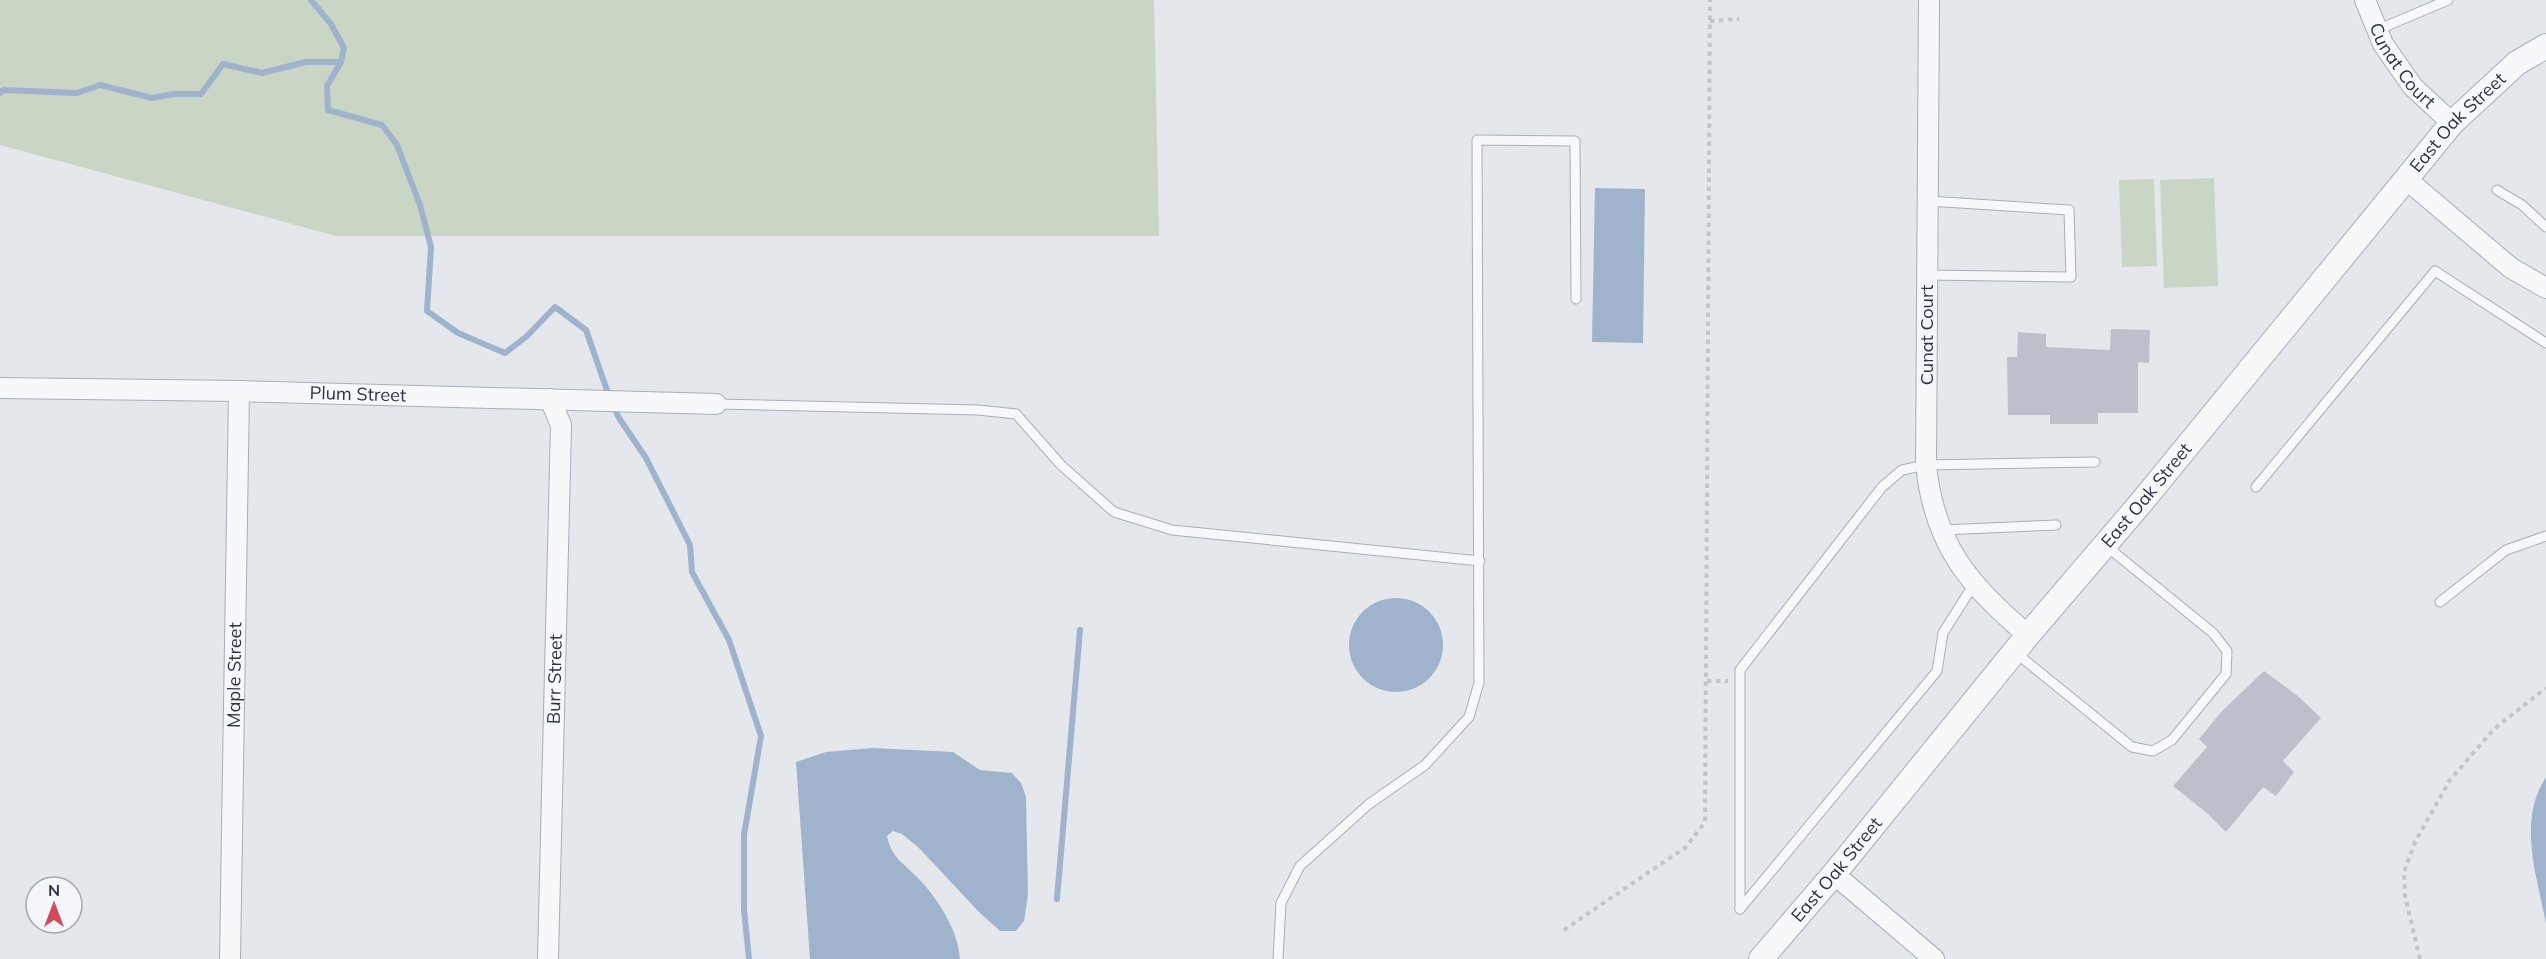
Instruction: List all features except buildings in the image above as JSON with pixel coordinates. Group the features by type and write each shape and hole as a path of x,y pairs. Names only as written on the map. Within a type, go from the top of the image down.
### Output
{"street":[{"name":"Cunat Court","path":"1929,0 1926,465 1931,500 1940,530 1958,565 1998,609 2021,643"},
{"name":"Cunat Court","path":"2365,0 2383,44 2413,87 2452,123"},
{"name":"East Oak Street","path":"1761,959 1834,874 2021,643 2105,545 2452,123 2517,63 2546,46"},
{"path":"2406,179 2511,268 2546,288"},
{"name":"Plum Street","path":"0,388 239,391 716,404"},
{"name":"Maple Street","path":"230,959 239,391"},
{"name":"Burr Street","path":"548,959 561,425 550,399"},
{"path":"1834,874 1934,959"}],"lane":[{"path":"2378,30 2448,0"},
{"path":"1278,959 1281,903 1300,866 1369,804 1425,765 1469,717 1479,683 1477,140 1575,141 1576,299"},
{"path":"2497,190 2522,205 2546,227"},
{"path":"1927,275 2071,277 2068,210 1928,201"},
{"path":"2256,487 2435,271 2546,343"},
{"path":"716,404 978,410 1016,414 1061,465 1114,512 1172,531 1480,561"},
{"path":"1974,584 1943,633 1937,671 1740,909 1740,670 1882,487 1893,475 1902,470 1926,465 2095,462"},
{"path":"1940,530 2055,525"},
{"path":"2440,602 2506,550 2546,536"},
{"path":"2021,643 2132,747 2153,751 2172,740 2226,674 2227,651 2213,633 2105,545"}],"path":[{"path":"1564,930 1686,847 1705,822 1710,0"},
{"path":"1710,21 1739,20"},
{"path":"2420,959 2405,896 2404,872 2415,842 2450,780 2494,729 2546,688"}],"green space":[{"path":"0,0 1154,0 1159,236 336,236 0,145"},
{"path":"2214,178 2218,286 2164,288 2160,180"},
{"path":"2154,179 2157,266 2122,267 2119,180"}],"water":[{"path":"1595,188 1645,189 1643,343 1592,342"},
{"path":"1396,598 1414,601 1429,612 1440,627 1443,645 1440,663 1429,678 1414,689 1396,692 1378,689 1363,678 1352,663 1349,645 1352,627 1363,612 1378,601"},
{"path":"873,748 953,752 980,770 1012,773 1021,783 1026,797 1028,895 1024,921 1016,931 1000,931 919,848 902,834 893,831 887,836 892,850 927,888 940,907 956,937 960,959 810,959 796,762 826,752"},
{"path":"2546,777 2546,924 2534,868 2531,830 2532,812 2537,794"}],"waterway":[{"path":"311,0 331,24 344,48 341,62 327,86 328,110 382,125 397,145 420,205 431,247 427,311 458,333 505,353 527,336 555,307 586,330 609,396"},
{"path":"0,93 3,90 77,93 100,85 152,98 173,94 201,94 223,64 262,73 306,62 341,62"},
{"path":"613,406 646,458 690,545 692,572 729,640 761,736 744,835 744,909 749,959"},
{"path":"1057,899 1080,630"}]}
